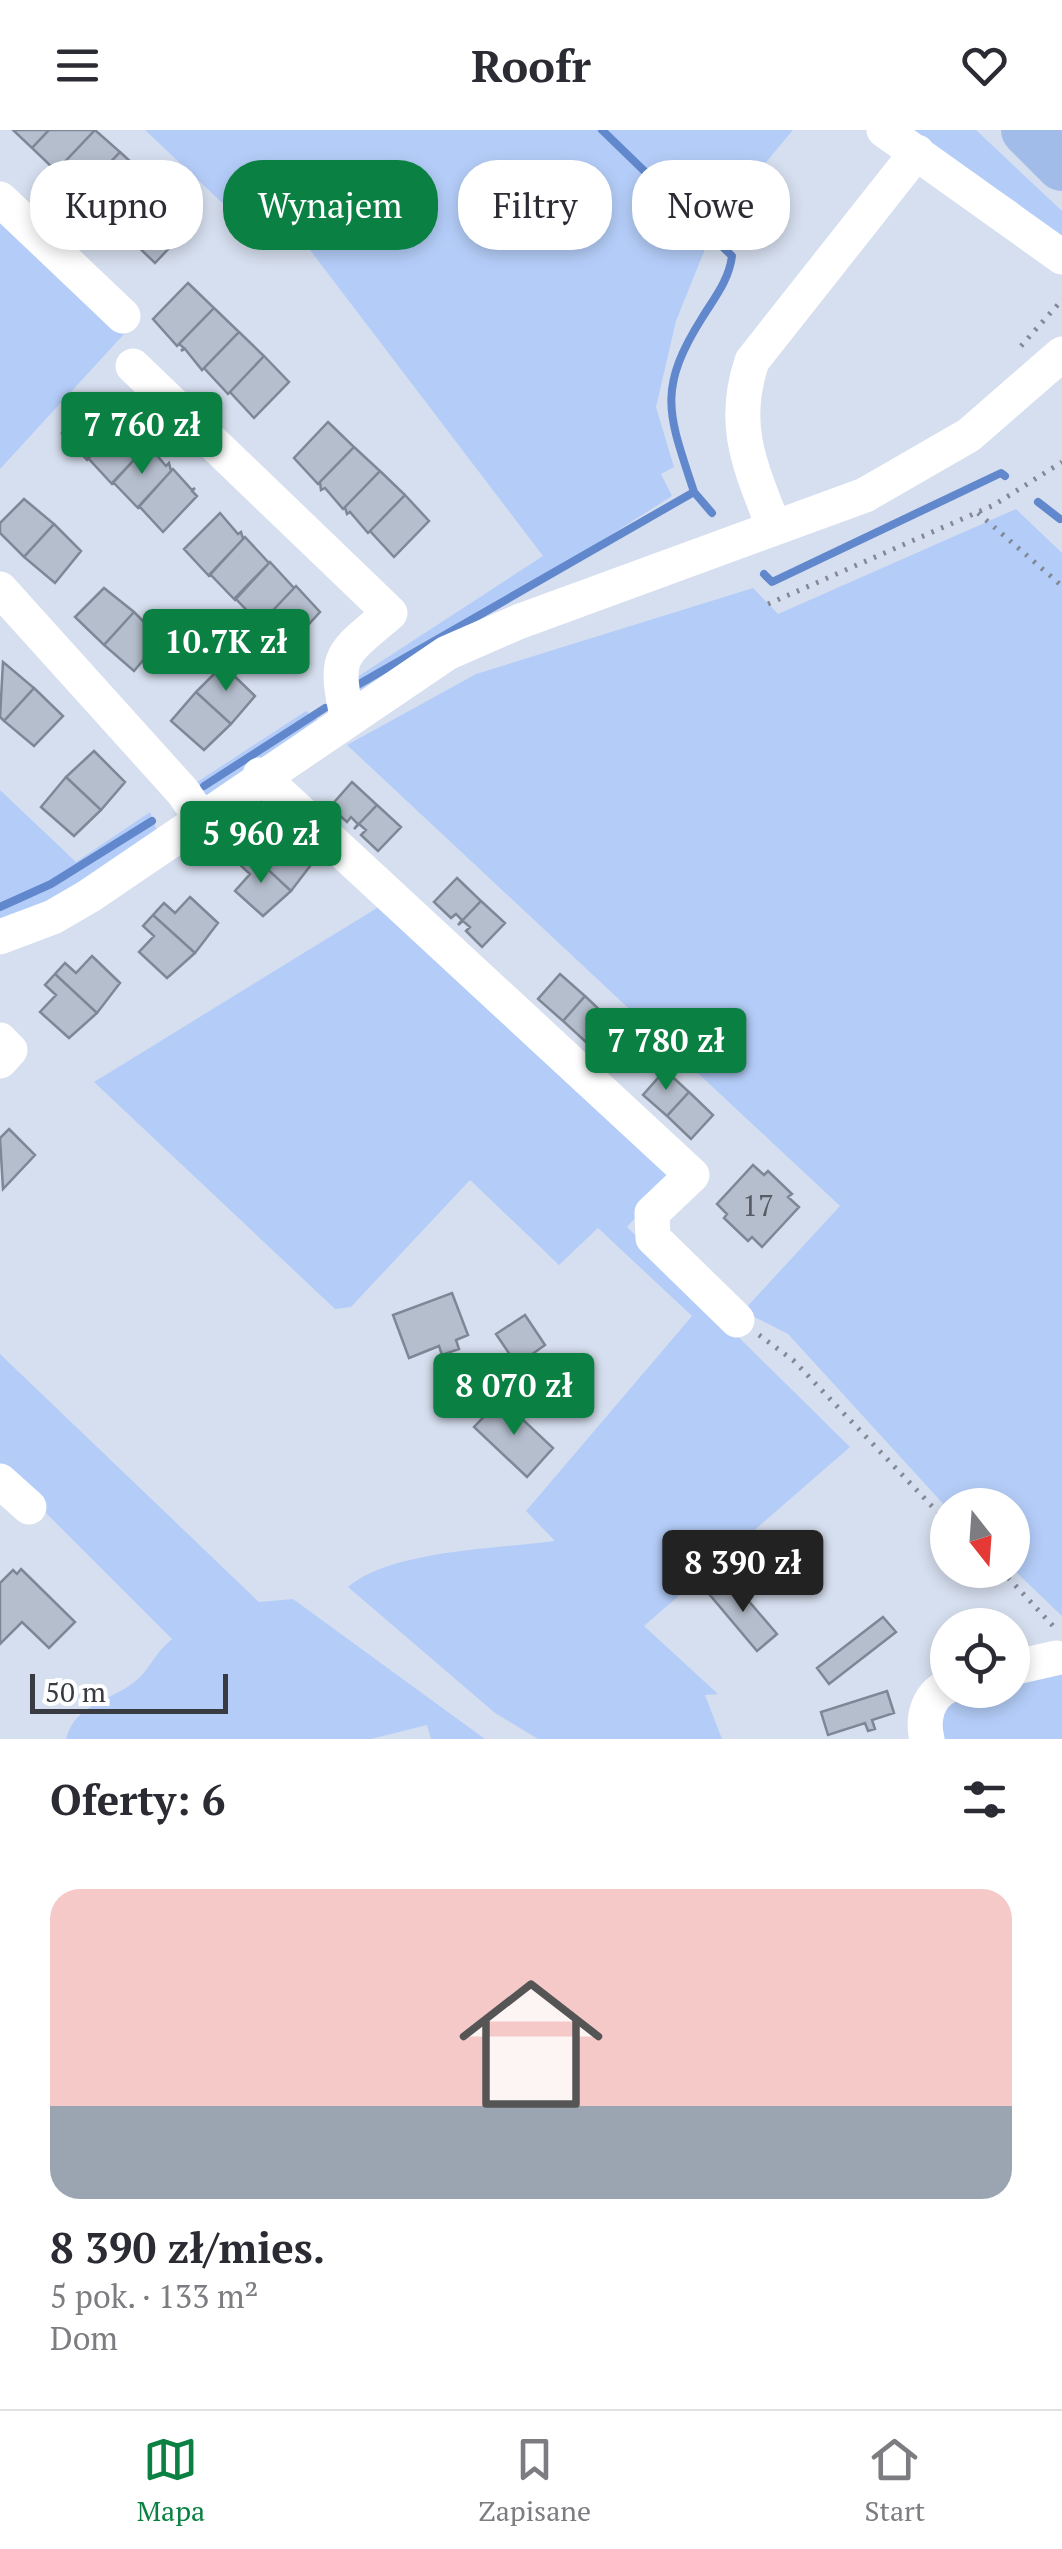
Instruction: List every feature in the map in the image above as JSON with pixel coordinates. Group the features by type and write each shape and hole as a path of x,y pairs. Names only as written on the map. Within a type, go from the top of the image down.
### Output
{"highway":[{"path":"1026,130 1062,165"}],"street":[{"path":"884,130 1062,257"},
{"path":"774,528 742,433 743,389 752,361 916,152"},
{"path":"0,200 123,316"},
{"path":"0,937 53,917 88,896 260,775 447,653 518,622 864,495 911,472 994,417 1050,342"},
{"path":"133,366 390,612 340,659 338,676 348,720"},
{"path":"0,589 183,792 200,817"},
{"path":"260,775 692,1175 652,1214 653,1238 737,1320"},
{"path":"0,1040 10,1050 0,1061"},
{"path":"0,1481 29,1507"},
{"path":"1030,1664 1056,1658"},
{"path":"927,1739 923,1724 930,1705"}],"path":[{"path":"1050,342 1062,300"},
{"path":"768,604 977,512 1062,462"},
{"path":"977,512 1062,586"},
{"path":"737,1320 793,1360 930,1504"},
{"path":"1018,1588 1054,1627 1060,1641 1056,1658"}],"shaded area":[{"path":"145,130 793,130 768,160 632,160 632,250 705,250 676,321 656,407 674,467 661,474 672,496 359,695 348,683 543,556 310,250 438,250 438,160 223,160 223,204 203,185 203,160 177,160"},
{"path":"905,130 976,130 1062,211 1062,240 1016,202"},
{"path":"0,215 30,243 30,250 37,250 125,333 0,469"},
{"path":"1016,509 1062,553 1062,1616 1030,1585 1030,1488 930,1489 788,1334 743,1311 840,1206 347,745 476,674 753,588 778,614"},
{"path":"306,711 319,721 203,798 194,784"},
{"path":"0,790 76,862 150,812 159,836 140,852 0,925"},
{"path":"385,903 676,1173 627,1227 850,1447 644,1626 718,1694 705,1695 722,1739 538,1739 495,1713 348,1587 390,1565 417,1558 555,1541 526,1511 692,1316 598,1228 559,1265 470,1180 351,1307 335,1309 94,1082"},
{"path":"0,1354 259,1602 293,1599 485,1739 431,1739 427,1725 371,1739 66,1739 79,1716 132,1684 172,1639 0,1467"},
{"path":"1062,1670 1062,1739 941,1739 942,1708 1030,1708 1030,1678"}],"building":[{"path":"13,130 49,130 32,148"},
{"path":"49,130 95,130 66,160 45,160 32,148"},
{"path":"95,130 120,152 112,160 66,160"},
{"path":"120,152 129,160 112,160"},
{"path":"141,250 167,250 155,263"},
{"path":"188,283 214,308 177,346 153,319"},
{"path":"214,308 239,332 202,370 185,349 181,351 184,348 179,344"},
{"path":"239,332 264,356 228,394 204,368"},
{"path":"264,356 289,382 254,418 230,392"},
{"path":"97,397 115,418 119,416 121,423 87,460 62,433"},
{"path":"123,421 141,442 144,440 146,447 112,484 88,458"},
{"path":"328,422 354,447 318,484 294,458"},
{"path":"148,445 166,466 169,463 171,471 138,508 113,482"},
{"path":"354,447 380,471 343,509 325,488 321,490 320,482"},
{"path":"173,469 192,490 195,488 192,491 197,496 163,532 139,506"},
{"path":"380,471 405,495 368,533 350,512 347,514 345,507"},
{"path":"405,495 429,521 394,557 370,531"},
{"path":"24,499 54,524 24,557 0,533 0,523"},
{"path":"220,513 238,534 241,532 243,539 209,576 184,549"},
{"path":"54,524 81,551 55,583 24,557"},
{"path":"245,537 269,563 235,600 210,574"},
{"path":"270,562 294,588 260,624 235,598"},
{"path":"296,586 320,612 286,649 261,623"},
{"path":"104,588 134,612 104,645 75,617"},
{"path":"134,612 161,639 134,671 104,645"},
{"path":"3,662 34,688 4,721 0,717"},
{"path":"223,665 255,696 231,724 196,692"},
{"path":"34,688 63,716 34,746 4,721"},
{"path":"196,692 231,724 204,750 171,721"},
{"path":"94,751 125,782 101,810 66,777"},
{"path":"66,777 101,810 74,836 41,807"},
{"path":"352,782 377,805 354,829 358,824 351,817 347,822 330,807"},
{"path":"377,805 401,827 378,851 361,835 366,830 359,824 354,829"},
{"path":"286,835 314,861 291,891 249,852 259,841 271,851"},
{"path":"249,852 291,891 263,916 235,891 250,874 239,864"},
{"path":"457,878 481,901 458,925 462,920 456,914 451,918 434,902"},
{"path":"190,897 218,923 195,953 153,915 164,903 175,913"},
{"path":"481,901 505,923 482,947 466,931 470,927 463,921 458,925"},
{"path":"153,915 195,953 167,978 139,952 154,936 143,926"},
{"path":"92,956 120,983 97,1013 55,974 65,963 76,973"},
{"path":"55,974 97,1013 69,1038 40,1012 56,995 45,985"},
{"path":"560,974 585,996 563,1021 538,999"},
{"path":"585,996 609,1019 587,1043 563,1021"},
{"path":"665,1070 689,1092 667,1116 643,1095"},
{"path":"689,1092 713,1115 691,1139 667,1116"},
{"path":"9,1129 35,1155 3,1189 0,1138"},
{"path":"753,1165 764,1175 768,1171 792,1194 788,1197 799,1207 762,1247 752,1237 748,1241 724,1218 727,1214 717,1204"},
{"path":"452,1293 468,1335 456,1340 459,1349 442,1355 439,1346 409,1358 393,1315"},
{"path":"525,1315 545,1345 517,1365 496,1334"},
{"path":"501,1399 553,1448 527,1477 474,1427"},
{"path":"21,1569 75,1622 49,1648 22,1622 0,1644 0,1583 13,1570 17,1574"},
{"path":"729,1578 777,1634 757,1651 710,1595"},
{"path":"883,1617 896,1632 829,1684 817,1668"},
{"path":"887,1691 894,1713 872,1720 875,1729 868,1731 865,1723 828,1735 821,1712"}],"waterway":[{"path":"602,130 732,256 725,281 687,343 673,385 673,422 694,492"},
{"path":"764,574 772,582 1001,473 1005,476"},
{"path":"354,687 694,492 712,513"},
{"path":"1038,502 1060,519"},
{"path":"204,786 325,708"},
{"path":"0,907 51,884 152,821"}]}
